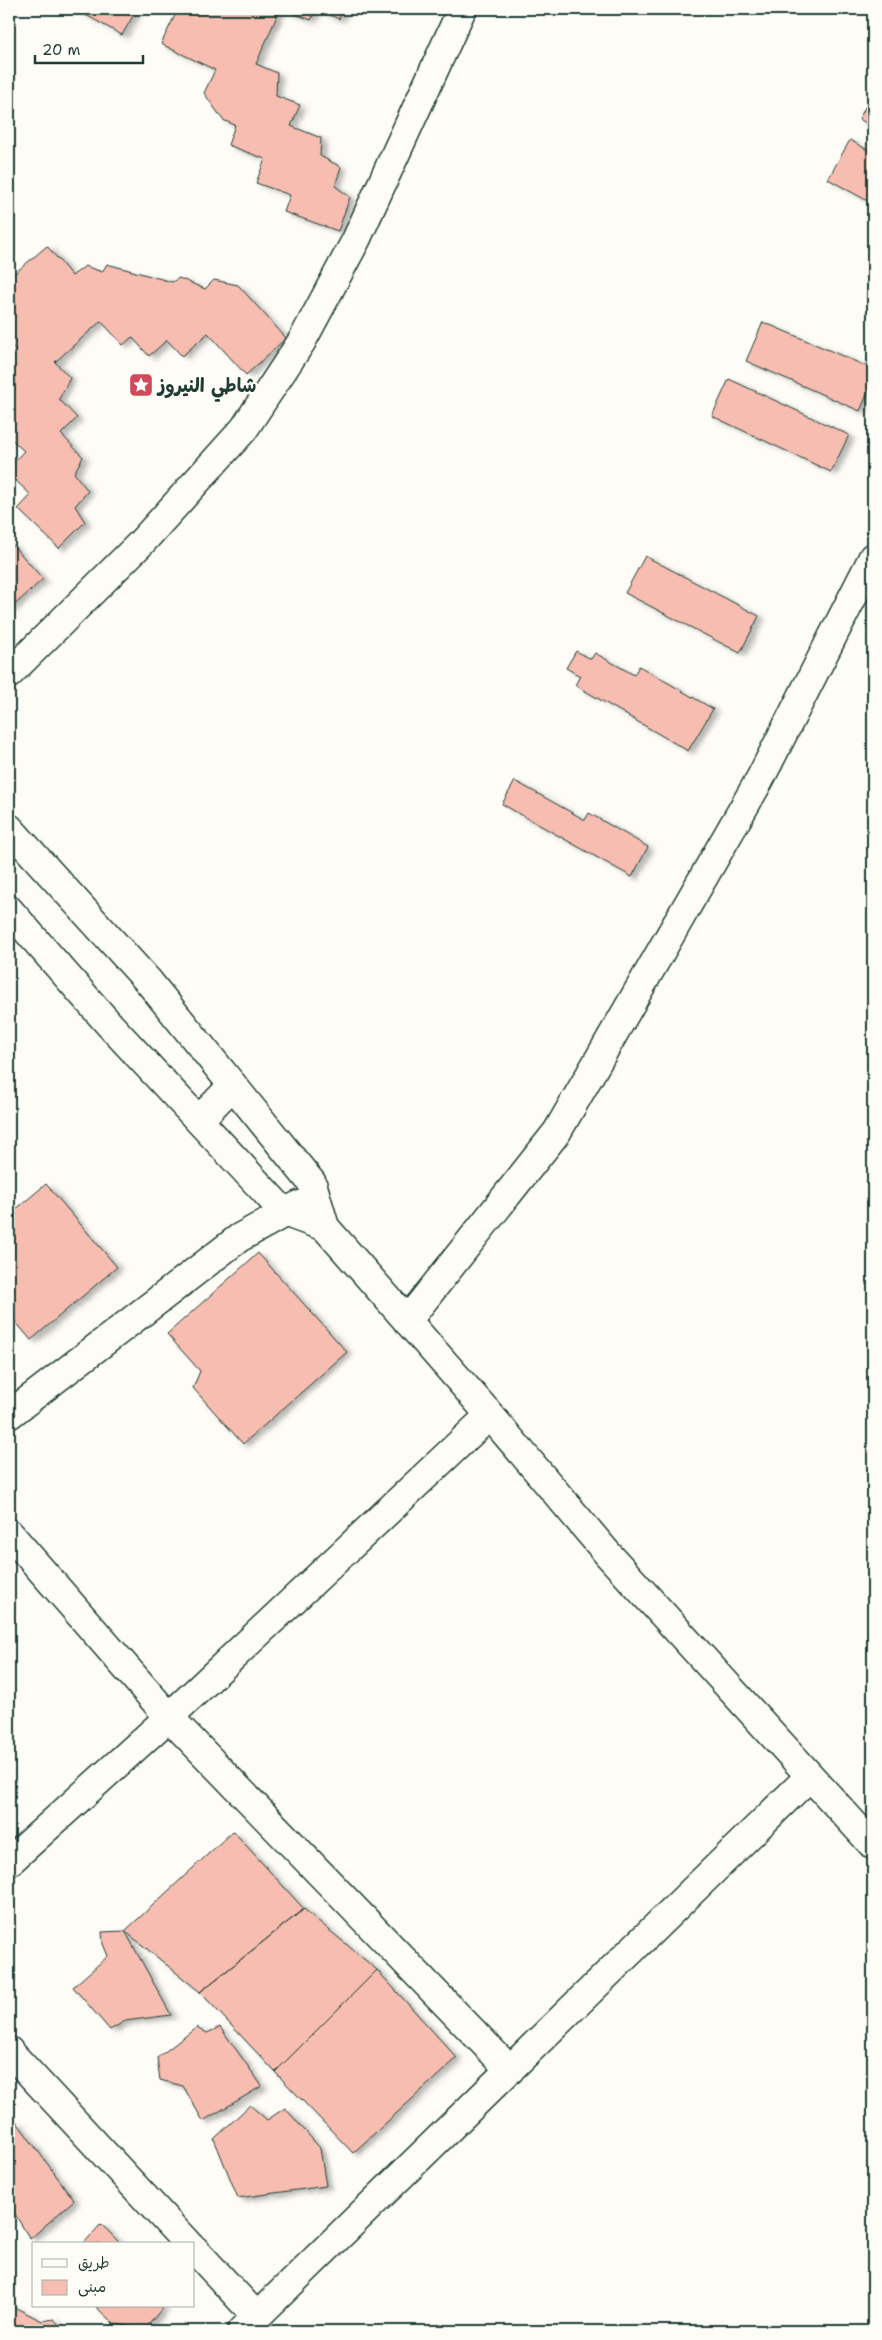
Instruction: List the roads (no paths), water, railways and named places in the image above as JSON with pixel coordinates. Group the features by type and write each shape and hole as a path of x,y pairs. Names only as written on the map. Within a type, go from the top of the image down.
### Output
{"street":[{"path":"9,674 141,543 244,429 302,341 356,240 462,9"},
{"path":"407,1321 557,1132 760,779 873,557"},
{"path":"9,828 149,982 312,1183 325,1227 490,1415 607,1553 809,1777 873,1845"},
{"path":"9,910 109,1024 284,1212 325,1227"},
{"path":"199,1120 233,1086"},
{"path":"9,1415 239,1238 284,1212 316,1197"},
{"path":"9,1862 169,1716 490,1415"},
{"path":"9,1533 169,1716 510,2070"},
{"path":"195,2251 249,2324 809,1777"},
{"path":"9,2051 186,2242"}],"place":[{"name":"شاطي النيروز","path":"141,385"}]}
